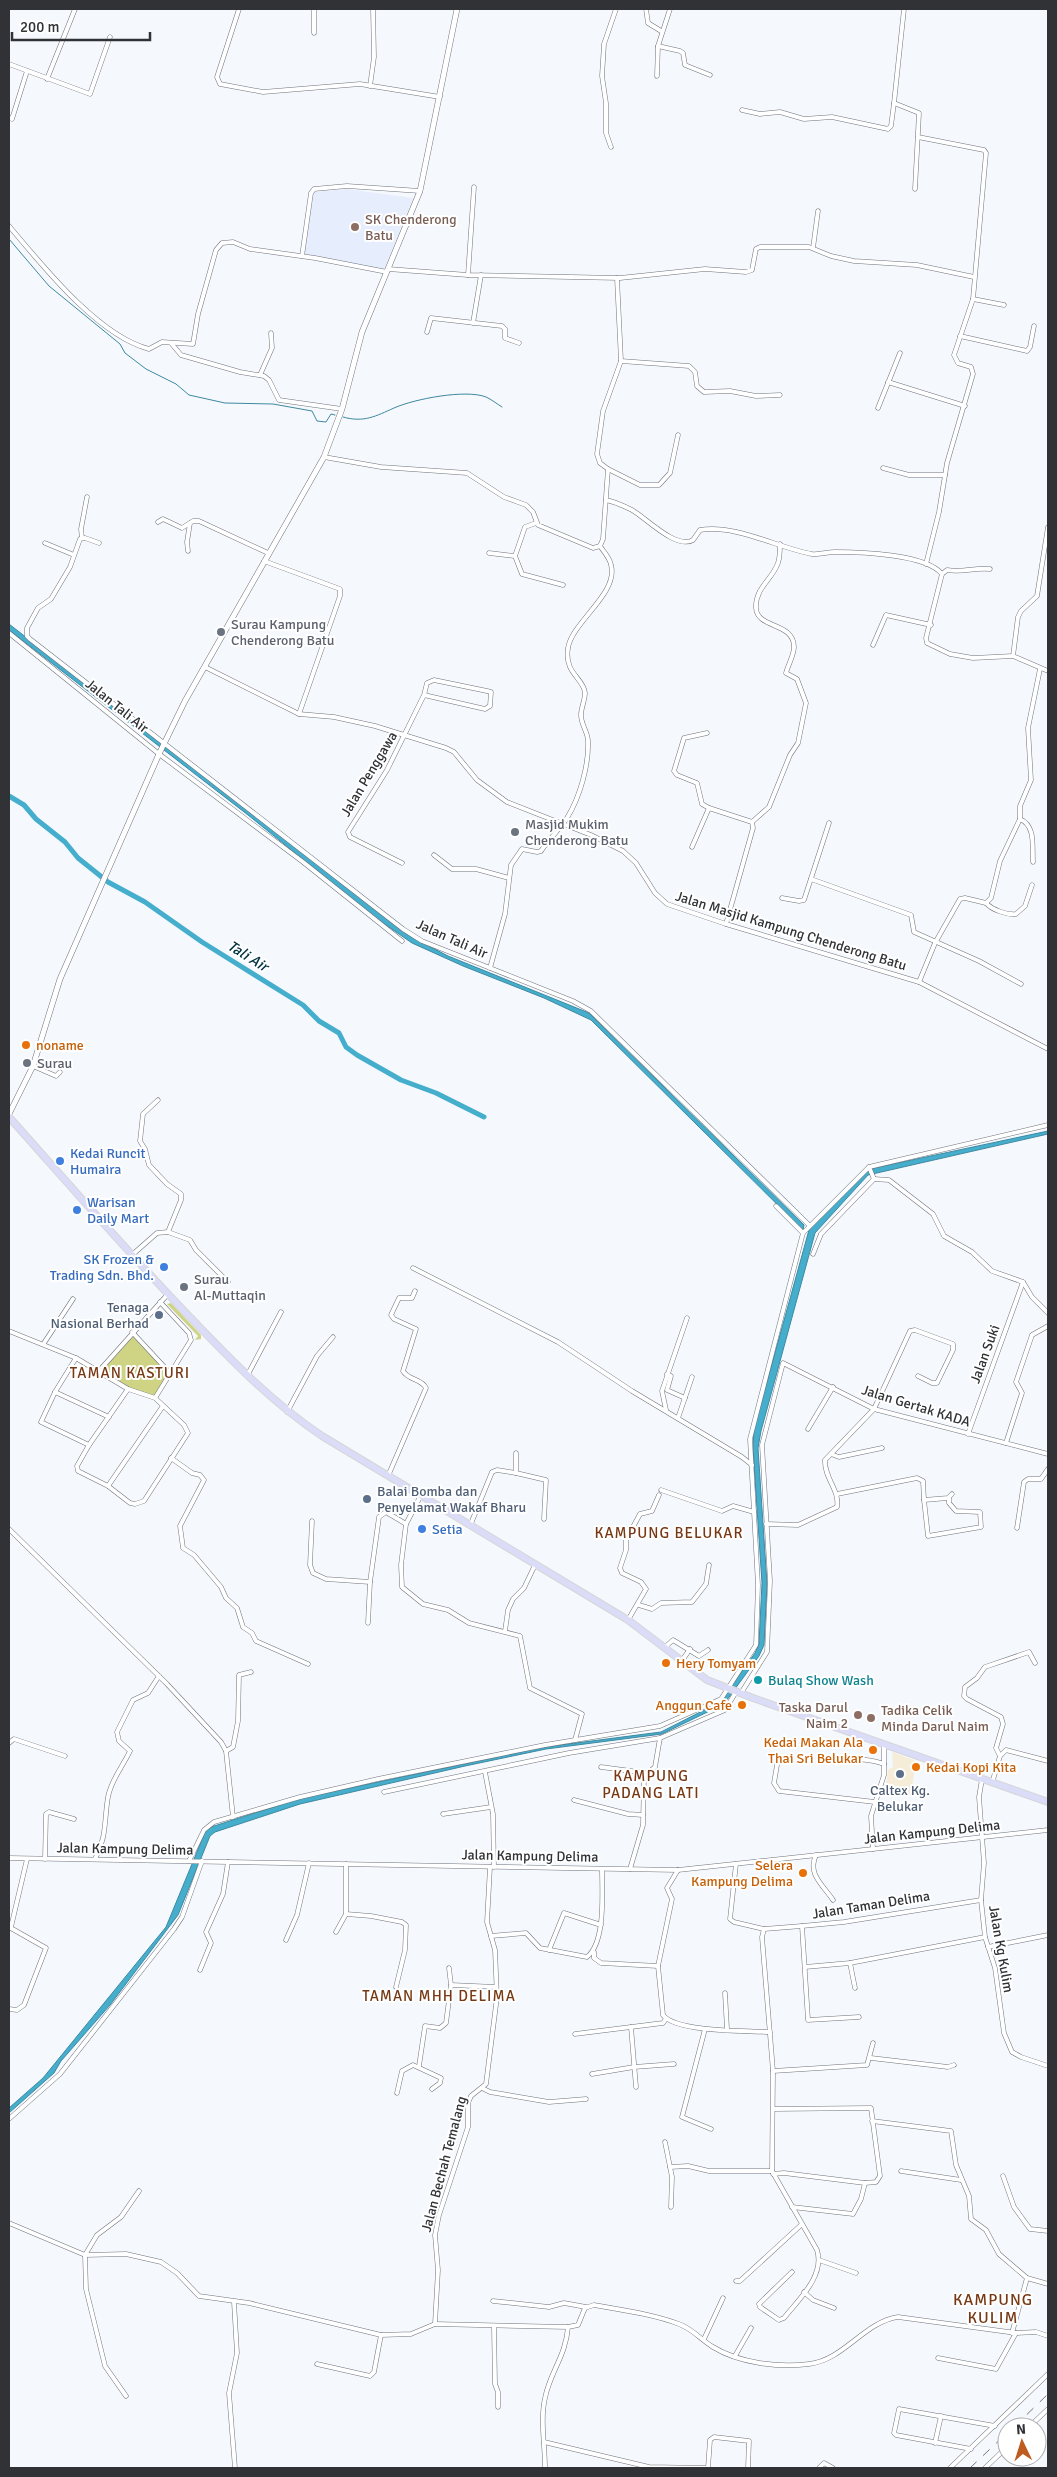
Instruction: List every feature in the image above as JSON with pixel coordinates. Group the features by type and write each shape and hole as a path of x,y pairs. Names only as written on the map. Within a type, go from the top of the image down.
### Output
{"main road":[{"path":"9,1116 168,1294 246,1376 287,1412 388,1476 628,1620 707,1680 738,1693 1048,1802"}],"street":[{"path":"47,79 75,9"},
{"path":"239,9 217,77 220,84 263,92 360,84 440,97"},
{"path":"314,9 314,33"},
{"path":"370,86 374,57 373,9"},
{"path":"9,1116 34,1066 54,994 164,742 268,553 324,457 342,409 362,332 420,191 456,9"},
{"path":"611,147 606,133 606,103 602,76 604,44 616,9"},
{"path":"646,9 648,23 661,31"},
{"path":"657,76 658,46 661,31 670,9"},
{"path":"742,110 760,114 780,112 804,119 832,117 888,129 894,103 904,9"},
{"path":"9,64 90,94 110,37"},
{"path":"658,46 680,51 683,53 685,65 710,75"},
{"path":"9,118 12,119 27,71"},
{"path":"894,103 918,112 915,189"},
{"path":"918,137 984,150 986,152 976,253 977,270 974,277 974,300 960,336 955,359 958,363 971,367 973,374 945,475 939,512 926,564"},
{"path":"302,256 311,193 314,189 347,186 420,191"},
{"path":"468,275 474,187"},
{"path":"813,248 818,211"},
{"path":"9,226 68,293 112,330 149,349 159,343 190,346 195,341 198,314 216,250 222,244 233,242 250,249 387,270 468,275 618,278 706,269 750,272 756,249 760,247 813,248 831,256 854,261 917,265 974,277"},
{"path":"473,323 481,275"},
{"path":"618,278 621,361 603,412 597,454 600,463 640,485 659,485 670,472 678,435"},
{"path":"974,300 1004,305"},
{"path":"427,332 431,318 503,326 505,338 519,343"},
{"path":"960,336 1027,351 1030,347 1034,326"},
{"path":"260,375 272,348 271,334"},
{"path":"171,343 181,355 240,372 260,375 269,380 279,400 342,409"},
{"path":"878,408 900,353"},
{"path":"621,361 689,366 695,372 697,386 704,392 730,391 757,396 780,395"},
{"path":"888,382 964,406"},
{"path":"324,457 382,467 467,474 504,497 522,502 532,510 536,523"},
{"path":"563,585 522,574 515,556 525,527 536,523 589,548 600,546 603,539 608,468"},
{"path":"883,468 909,475 945,475"},
{"path":"45,544 74,555 82,538 81,529 87,497"},
{"path":"606,500 632,510 656,530 685,542 693,540 700,530 709,529 780,544 814,554 836,552 900,555 926,564 942,574"},
{"path":"158,522 163,519 182,528 190,523 199,521 268,553"},
{"path":"188,551 187,543 190,523"},
{"path":"1013,656 1018,617 1021,611 1037,596 1048,527"},
{"path":"82,538 99,543"},
{"path":"752,822 761,816 774,797 790,755 798,743 806,703 797,679 786,673 794,647 792,637 784,629 760,618 756,610 757,594 778,564 780,544"},
{"name":"Jalan Tali Air","path":"74,555 70,567 51,599 38,608 27,628 27,636 403,929 422,941 490,968 505,914 511,865 521,850 539,852 571,810 582,781 588,742 581,715 585,692 583,685 572,674 568,663 568,648 573,633 593,610 612,576 612,567 600,546"},
{"path":"489,553 515,556"},
{"path":"205,667 299,714 340,596 340,588 264,561"},
{"path":"990,569 976,568 968,572 947,570 942,574 926,638 927,642 950,654 973,658 1013,656 1048,671"},
{"path":"873,645 886,615 930,625"},
{"name":"Jalan Tali Air","path":"9,633 159,753 303,862 402,942"},
{"path":"986,902 991,898 1000,861 1020,818 1020,806 1031,780 1028,728 1040,669"},
{"name":"Jalan Penggawa","path":"402,863 350,837 348,833 406,735 424,696 427,683 432,680 487,691 490,692 492,698 490,706 483,709 424,696"},
{"name":"Jalan Masjid Kampung Chenderong Batu","path":"299,714 334,717 406,735 454,752 468,771 507,802 607,842 623,851 636,863 655,893 667,904 726,924 919,982 1048,1049"},
{"path":"707,733 684,738 674,771 677,775 696,783 702,804 752,822"},
{"path":"692,847 709,808"},
{"path":"1020,818 1028,822 1031,828 1033,862"},
{"path":"726,924 754,827 752,822"},
{"path":"782,898 804,900 829,823"},
{"path":"434,855 451,868 476,869 509,878"},
{"path":"811,879 911,915 914,932 979,961 1021,984"},
{"path":"919,982 935,943 960,899 965,898 986,902 989,907 1009,914 1016,914 1025,906 1032,885"},
{"path":"490,968 591,1010 809,1226"},
{"path":"34,1066 54,1076 60,1072"},
{"path":"158,1100 143,1114 139,1136 147,1152 150,1165 167,1184 181,1194 181,1200 168,1232"},
{"path":"189,1861 206,1826 233,1817 300,1797 378,1779 575,1740 660,1726 714,1704 729,1689 756,1645 758,1585 750,1440 803,1232 816,1222 861,1173 869,1168 1048,1125"},
{"path":"869,1168 874,1179"},
{"path":"813,1254 821,1234 874,1179 889,1180 933,1214 944,1236 972,1252 992,1271 1022,1282 1048,1313"},
{"path":"776,1206 803,1232"},
{"path":"132,1255 157,1232 168,1232 190,1240 196,1250 228,1282"},
{"path":"414,1268 558,1342 752,1465"},
{"name":"Jalan Suki","path":"968,1434 1022,1282"},
{"path":"388,1476 426,1390 425,1385 406,1375 403,1371 416,1329 394,1319 391,1315 398,1298 412,1298 415,1291"},
{"path":"98,1372 168,1294"},
{"path":"44,1343 73,1299"},
{"path":"155,1398 170,1372 190,1344 191,1336 160,1302"},
{"path":"246,1376 281,1312"},
{"path":"666,1411 662,1391 687,1318"},
{"path":"1006,1443 1022,1392 1016,1382 1032,1335 1048,1326"},
{"path":"9,1330 44,1343 76,1358 128,1389 155,1398 184,1425 188,1434 187,1438 171,1458 144,1501 140,1504 130,1503 108,1486 78,1471 77,1466 89,1445 128,1389"},
{"path":"384,1792 569,1753 660,1738 725,1710 767,1652 770,1581 766,1524 799,1525 836,1508 837,1494 825,1470 825,1460 874,1409 910,1331 915,1330 952,1344 953,1350 937,1383 932,1383 918,1376"},
{"path":"132,1332 170,1372"},
{"path":"287,1412 317,1356 333,1337"},
{"path":"76,1358 55,1392 41,1422 89,1445"},
{"name":"Jalan Gertak KADA","path":"766,1524 762,1446 783,1363 874,1409 1048,1454"},
{"path":"667,1374 671,1376 667,1390 685,1398"},
{"path":"678,1418 692,1377"},
{"path":"808,1429 833,1387"},
{"path":"55,1392 109,1417"},
{"path":"108,1486 163,1406"},
{"path":"831,1454 839,1457 882,1448"},
{"path":"516,1453 516,1473"},
{"path":"171,1458 192,1473 200,1474 204,1479 180,1526 183,1548 194,1556 222,1587 226,1598 237,1608 243,1626 252,1633 256,1641 308,1664"},
{"path":"1017,1528 1024,1482 1041,1479 1048,1469"},
{"path":"470,1526 492,1472 495,1470 546,1480 544,1519"},
{"path":"837,1494 920,1478 923,1481 928,1536 980,1527 980,1512 956,1511 949,1504 949,1498 952,1494"},
{"path":"628,1620 645,1594 644,1585 626,1576 620,1568 626,1550 626,1540 640,1514 652,1511 660,1493 722,1511 733,1506 754,1512"},
{"path":"421,1496 406,1524 401,1572 401,1584 405,1591 418,1602 448,1610 468,1622 505,1631 521,1638 530,1688 582,1714 575,1740"},
{"path":"924,1500 949,1498"},
{"path":"368,1623 370,1582 380,1515 386,1512 406,1524"},
{"path":"312,1521 310,1565 316,1576 370,1582"},
{"path":"9,1529 159,1676 221,1742 226,1751 233,1817"},
{"path":"505,1631 508,1610 513,1599 524,1588 535,1565"},
{"path":"639,1604 652,1609 661,1603 693,1601 706,1584 709,1565"},
{"path":"664,1648 673,1640 701,1656 708,1650"},
{"path":"681,1662 690,1649"},
{"path":"1000,1756 996,1748 1003,1724 1001,1717 966,1699 964,1687 989,1665 1030,1652 1035,1663"},
{"path":"226,1751 233,1747 238,1720 239,1676 251,1672"},
{"path":"95,1859 103,1844 111,1788 130,1751 119,1741 117,1732 133,1700 148,1693 159,1676"},
{"path":"630,1869 643,1825 644,1778 646,1773 655,1767 660,1738"},
{"path":"9,1742 14,1739 66,1756"},
{"path":"873,1850 871,1823 875,1802 884,1775 884,1745"},
{"path":"992,1783 1002,1752 1010,1750 1048,1761"},
{"path":"820,1758 839,1760 871,1759 884,1764"},
{"path":"778,1759 774,1783 779,1791 875,1802"},
{"path":"601,1767 646,1773"},
{"name":"Jalan Bechah Temalang","path":"436,2324 438,2270 435,2235 439,2215 468,2127 468,2104 471,2096 482,2088 487,2078 496,2005 495,1950 488,1922 492,1867 491,1807 485,1772"},
{"name":"Jalan Kg Kulim","path":"982,1779 979,1797 984,1881 981,1900 985,1937 995,1968 1007,2044 1012,2052 1021,2058 1048,2066"},
{"path":"574,1800 628,1814 643,1815"},
{"path":"443,1814 491,1807"},
{"path":"46,1859 46,1813 74,1819"},
{"name":"Jalan Kampung Delima","path":"9,1858 678,1870 1048,1830"},
{"path":"816,1856 813,1863 813,1871 833,1900"},
{"path":"9,2009 17,2010 24,2004 46,1948 10,1927 27,1859"},
{"path":"9,2119 60,2074 174,1929 182,1917 202,1861"},
{"path":"200,1970 211,1943 206,1932 223,1894 228,1862"},
{"path":"286,1940 297,1915 308,1863"},
{"path":"336,1932 346,1914 346,1864"},
{"name":"Jalan Taman Delima","path":"736,1864 730,1919 734,1922 764,1929 844,1922 981,1900"},
{"path":"602,1869 601,1925 594,1958 601,1963 658,1966"},
{"path":"666,2019 659,1996 658,1966 672,1899 667,1886 678,1870"},
{"path":"549,1950 564,1913 601,1925"},
{"path":"346,1914 371,1916 402,1922 406,1925 405,1950 396,1987"},
{"path":"802,1926 808,2020 859,2017"},
{"path":"764,1929 762,1937 773,2071 772,2172 817,2251 819,2260 814,2279 782,2320 760,2307 761,2302 792,2272"},
{"path":"491,1936 526,1933 539,1947 549,1950 585,1958 594,1952"},
{"path":"988,1947 1048,1935"},
{"path":"805,1967 850,1963 985,1937"},
{"path":"850,1963 855,1988"},
{"path":"419,2066 425,2026 440,2028 446,2023 451,1985 448,1968"},
{"path":"451,1985 496,1987"},
{"path":"725,1993 727,2029"},
{"path":"666,2019 706,2029 770,2032"},
{"path":"575,2034 663,2023 666,2019"},
{"path":"630,2027 636,2087"},
{"path":"706,2029 682,2117 711,2129"},
{"path":"773,2071 867,2065 871,2058 873,2043"},
{"path":"871,2058 948,2067 954,2065"},
{"path":"592,2074 634,2067 674,2064"},
{"path":"397,2093 402,2071 409,2066 419,2066 441,2078 440,2083 432,2089"},
{"path":"482,2088 490,2092 549,2102 586,2099"},
{"path":"670,2167 688,2166 710,2171 772,2172 865,2183 876,2182 880,2176 871,2108 774,2109"},
{"path":"872,2121 951,2131 956,2165 970,2201 971,2219 986,2230 1000,2254 1027,2278 1048,2284"},
{"path":"665,2142 670,2167 671,2207"},
{"path":"901,2171 961,2180"},
{"path":"1003,2176 1014,2208 1030,2229 1048,2231"},
{"path":"792,2207 853,2214 861,2199 865,2183"},
{"path":"126,2396 106,2366 86,2289 85,2255 97,2235 120,2217 139,2191"},
{"path":"9,2224 85,2255 126,2254 161,2262 177,2274 199,2296 249,2304 381,2335 411,2334 436,2324 494,2327 568,2327 578,2325 586,2307"},
{"path":"736,2281 740,2281 801,2224"},
{"path":"819,2260 856,2273"},
{"path":"938,2358 996,2369 1014,2333 1027,2278"},
{"path":"804,2292 813,2300 834,2308"},
{"path":"704,2339 723,2298"},
{"path":"493,2301 549,2307 564,2303 586,2307 594,2305 677,2323 704,2339 714,2348 735,2356 760,2363 789,2365 824,2361 884,2319 898,2316 1014,2333 1036,2332 1048,2336"},
{"path":"234,2302 237,2353 229,2393 235,2468"},
{"path":"494,2327 495,2384 498,2407"},
{"path":"545,2468 543,2415 545,2397 565,2348 568,2327"},
{"path":"735,2356 751,2328"},
{"path":"317,2364 370,2376 374,2372 381,2335"},
{"path":"950,2468 1048,2374"},
{"path":"971,2449 897,2436 894,2433 901,2408 995,2426"},
{"path":"935,2442 941,2416"},
{"path":"544,2442 649,2466 707,2468 710,2440 714,2437 749,2441 748,2468"},
{"path":"984,2468 997,2456"},
{"path":"819,2468 824,2463 834,2468"}],"shaded area":[{"name":"SK Chenderong Batu","path":"347,189 413,198 384,270 304,255 314,192"},
{"name":"Caltex Kg. Belukar","path":"892,1752 916,1761 911,1795 886,1787 888,1770 893,1767"}],"green space":[{"path":"171,1303 201,1335 201,1339 195,1340 198,1336 167,1304"},
{"path":"132,1332 170,1373 155,1398 128,1389 98,1372"}],"water":[{"path":"9,624 406,934 448,956 589,1013 804,1225 803,1230 591,1020 544,998 463,966 412,943 373,916 248,815 9,630"},
{"path":"1048,1131 1048,1134 868,1175 815,1233 758,1448 767,1584 764,1645 759,1656 724,1704 662,1734 546,1749 465,1766 300,1804 215,1832 210,1836 178,1915 110,2005 61,2061 54,2073 9,2113 9,2108 43,2078 166,1927 206,1830 211,1827 302,1798 545,1747 661,1732 720,1702 755,1653 759,1644 762,1583 753,1448 754,1429 809,1230 865,1170"}],"waterway":[{"path":"9,239 49,286 120,344 125,353 146,369 176,384 189,395 225,403 273,404 312,411 317,421 326,422 331,414 335,415"},
{"path":"343,417 350,419 370,418 414,401 466,394 486,397 502,407"},
{"name":"Tali Air","path":"9,796 24,805 36,819 65,842 78,858 108,882 145,902 202,942 303,1005 319,1021 339,1033 346,1047 357,1055 401,1080 436,1093 484,1117"}],"railway":[{"path":"1024,2417 1048,2394"},
{"path":"970,2468 997,2442"}],"place":[{"name":"SK Chenderong Batu","path":"355,227"},
{"name":"Surau Kampung Chenderong Batu","path":"221,632"},
{"name":"Masjid Mukim Chenderong Batu","path":"515,832"},
{"name":"noname","path":"26,1045"},
{"name":"Surau","path":"27,1063"},
{"name":"Kedai Runcit Humaira","path":"60,1161"},
{"name":"Warisan Daily Mart","path":"77,1210"},
{"name":"SK Frozen & Trading Sdn. Bhd.","path":"164,1267"},
{"name":"Surau Al-Muttaqin","path":"184,1287"},
{"name":"Tenaga Nasional Berhad","path":"159,1315"},
{"name":"Balai Bomba dan Penyelamat Wakaf Bharu","path":"367,1499"},
{"name":"Setia","path":"422,1529"},
{"name":"Hery Tomyam","path":"666,1663"},
{"name":"Bulaq Show Wash","path":"758,1680"},
{"name":"Anggun Cafe","path":"742,1705"},
{"name":"Taska Darul Naim 2","path":"858,1715"},
{"name":"Tadika Celik Minda Darul Naim","path":"871,1718"},
{"name":"Kedai Makan Ala Thai Sri Belukar","path":"873,1750"},
{"name":"Kedai Kopi Kita","path":"916,1767"},
{"name":"Caltex Kg. Belukar","path":"900,1774"},
{"name":"Selera Kampung Delima","path":"803,1873"}],"district":[{"name":"TAMAN KASTURI","path":"130,1373"},
{"name":"KAMPUNG BELUKAR","path":"669,1533"},
{"name":"KAMPUNG PADANG LATI","path":"651,1784"},
{"name":"TAMAN MHH DELIMA","path":"439,1996"},
{"name":"KAMPUNG KULIM","path":"993,2309"}]}
